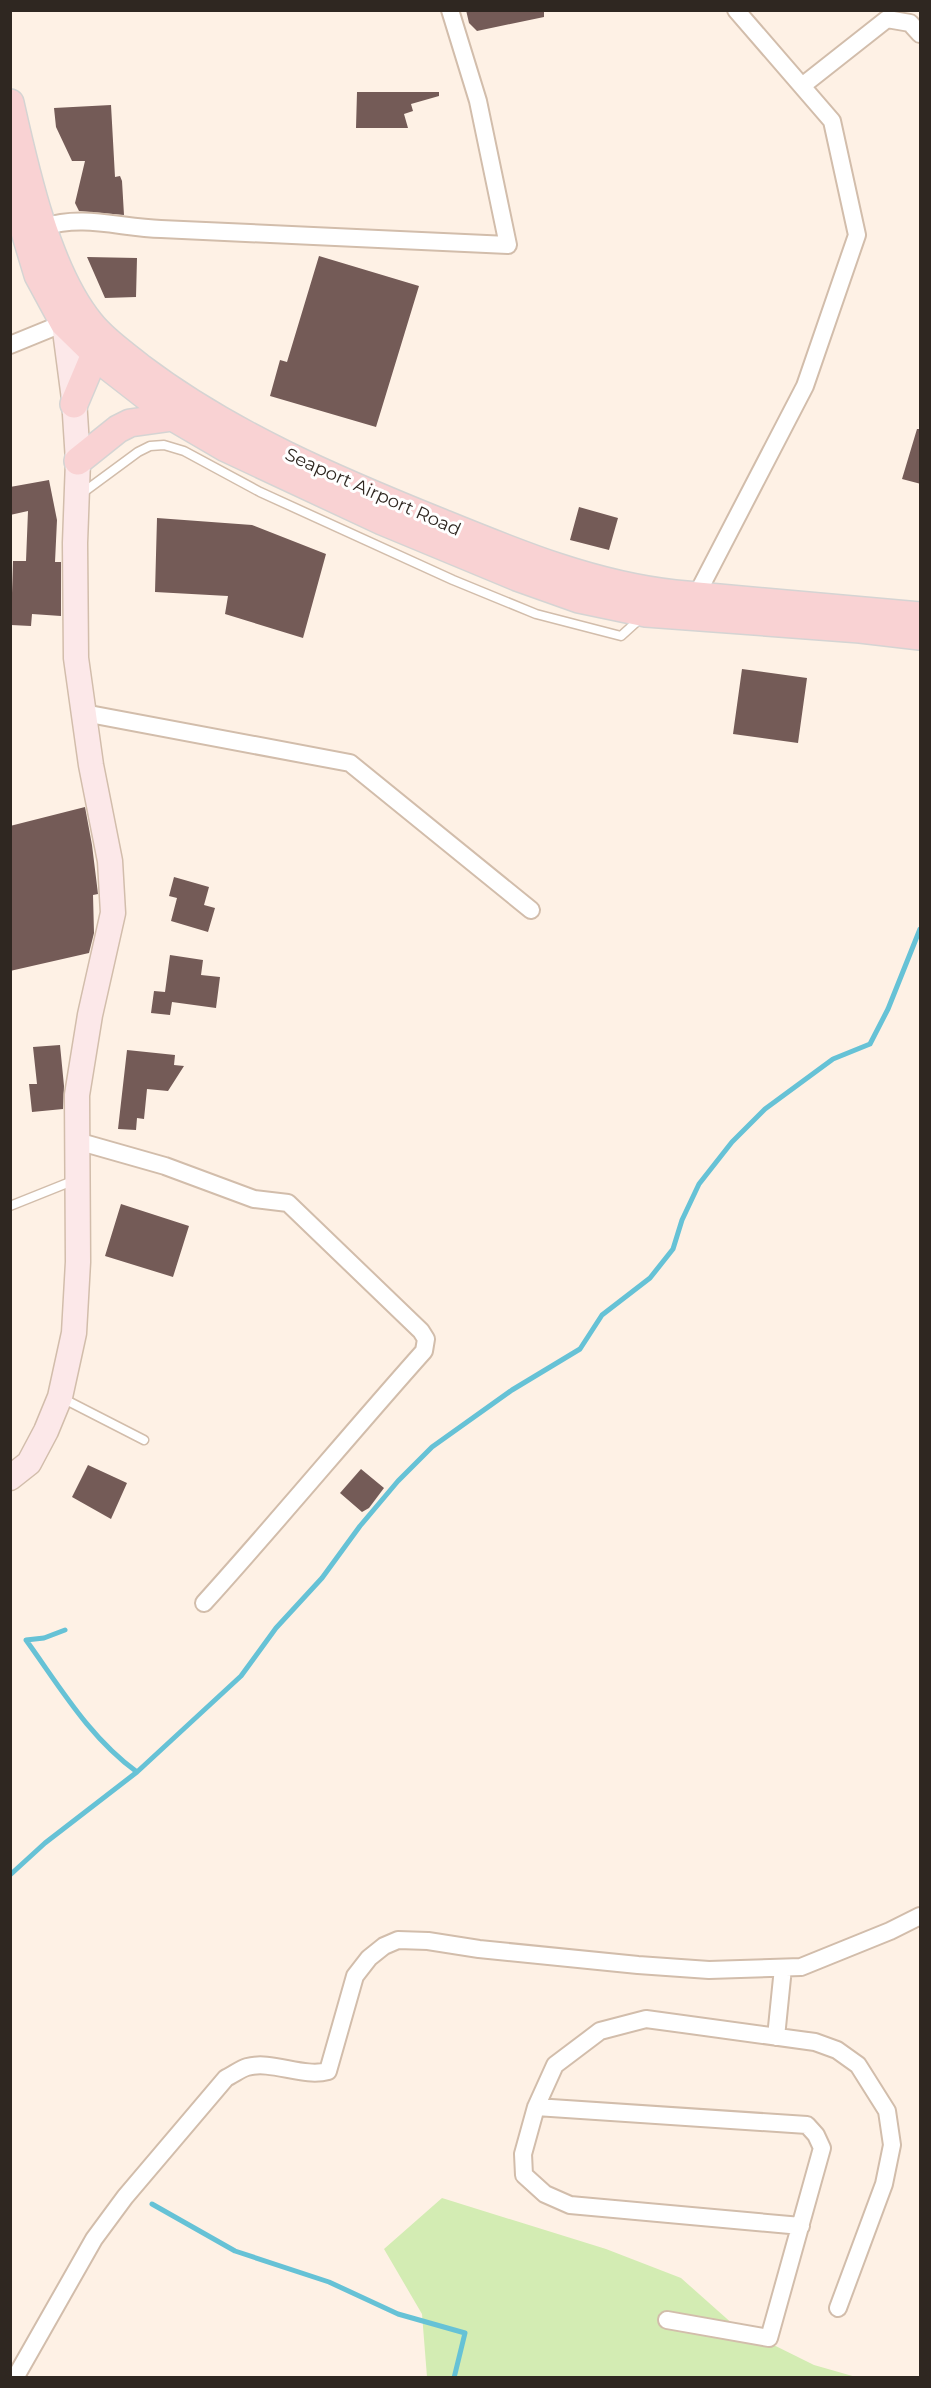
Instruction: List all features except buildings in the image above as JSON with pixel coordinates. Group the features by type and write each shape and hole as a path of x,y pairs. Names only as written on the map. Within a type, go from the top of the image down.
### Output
{"main road":[{"name":"Seaport Airport Road","path":"10,103 27,173 58,265 71,315"},
{"name":"Seaport Airport Road","path":"10,182 38,275 71,315 92,325 110,368 173,417 226,448 303,486 507,573 579,599 646,613 860,628 921,636"},
{"path":"10,1478 29,1463 46,1431 60,1397 74,1333 78,1262 77,1095 90,1015 108,937 113,893 110,861 91,765 76,658 78,461 71,315"},
{"name":"Seaport Airport Road","path":"100,345 234,429 393,504 525,557 599,580 645,591 921,616"},
{"path":"74,404 100,345"},
{"path":"78,461 118,429 130,423 173,417"}],"street":[{"path":"44,227 66,221 96,221 156,229 508,245 478,101 450,10"},
{"path":"696,596 805,386 857,235 832,121 736,10"},
{"path":"802,86 887,19 910,23 921,34"},
{"path":"10,345 71,315"},
{"path":"84,713 350,763 531,910"},
{"path":"77,1141 165,1166 254,1199 288,1203 421,1331 426,1339 424,1351 204,1603"},
{"path":"15,2378 94,2239 125,2197 226,2078 248,2067 273,2067 319,2073 328,2071 355,1976 369,1958 384,1946 398,1940 428,1941 479,1949 709,1970 801,1967 832,1956 921,1916"},
{"path":"776,2037 783,1968"},
{"path":"801,2226 570,2205 545,2194 524,2175 524,2154 536,2107 555,2065 600,2031 627,2022 646,2019 815,2042 837,2050 858,2065 887,2111 892,2145 884,2184 838,2308"},
{"path":"536,2107 807,2125 816,2135 822,2148 770,2338 667,2320"}],"lane":[{"path":"76,498 138,452 150,446 164,445 184,451 271,496 453,580 536,614 621,636 646,613"},
{"path":"10,1206 78,1178"},
{"path":"60,1397 144,1440"}],"green space":[{"path":"442,2198 606,2249 681,2278 735,2326 814,2365 856,2377 427,2377 422,2314 384,2249"}],"waterway":[{"path":"65,1630 44,1638 26,1640 90,1727 104,1743 137,1772 241,1676 276,1628 322,1578 360,1526 398,1481 432,1447 512,1390 580,1349 602,1315 650,1278 673,1249 682,1220 699,1184 732,1142 765,1109 833,1059 870,1044 888,1009 920,929"},
{"path":"10,1875 45,1843 137,1772"},
{"path":"152,2204 235,2251 329,2282 398,2314 465,2333 454,2378"}]}
